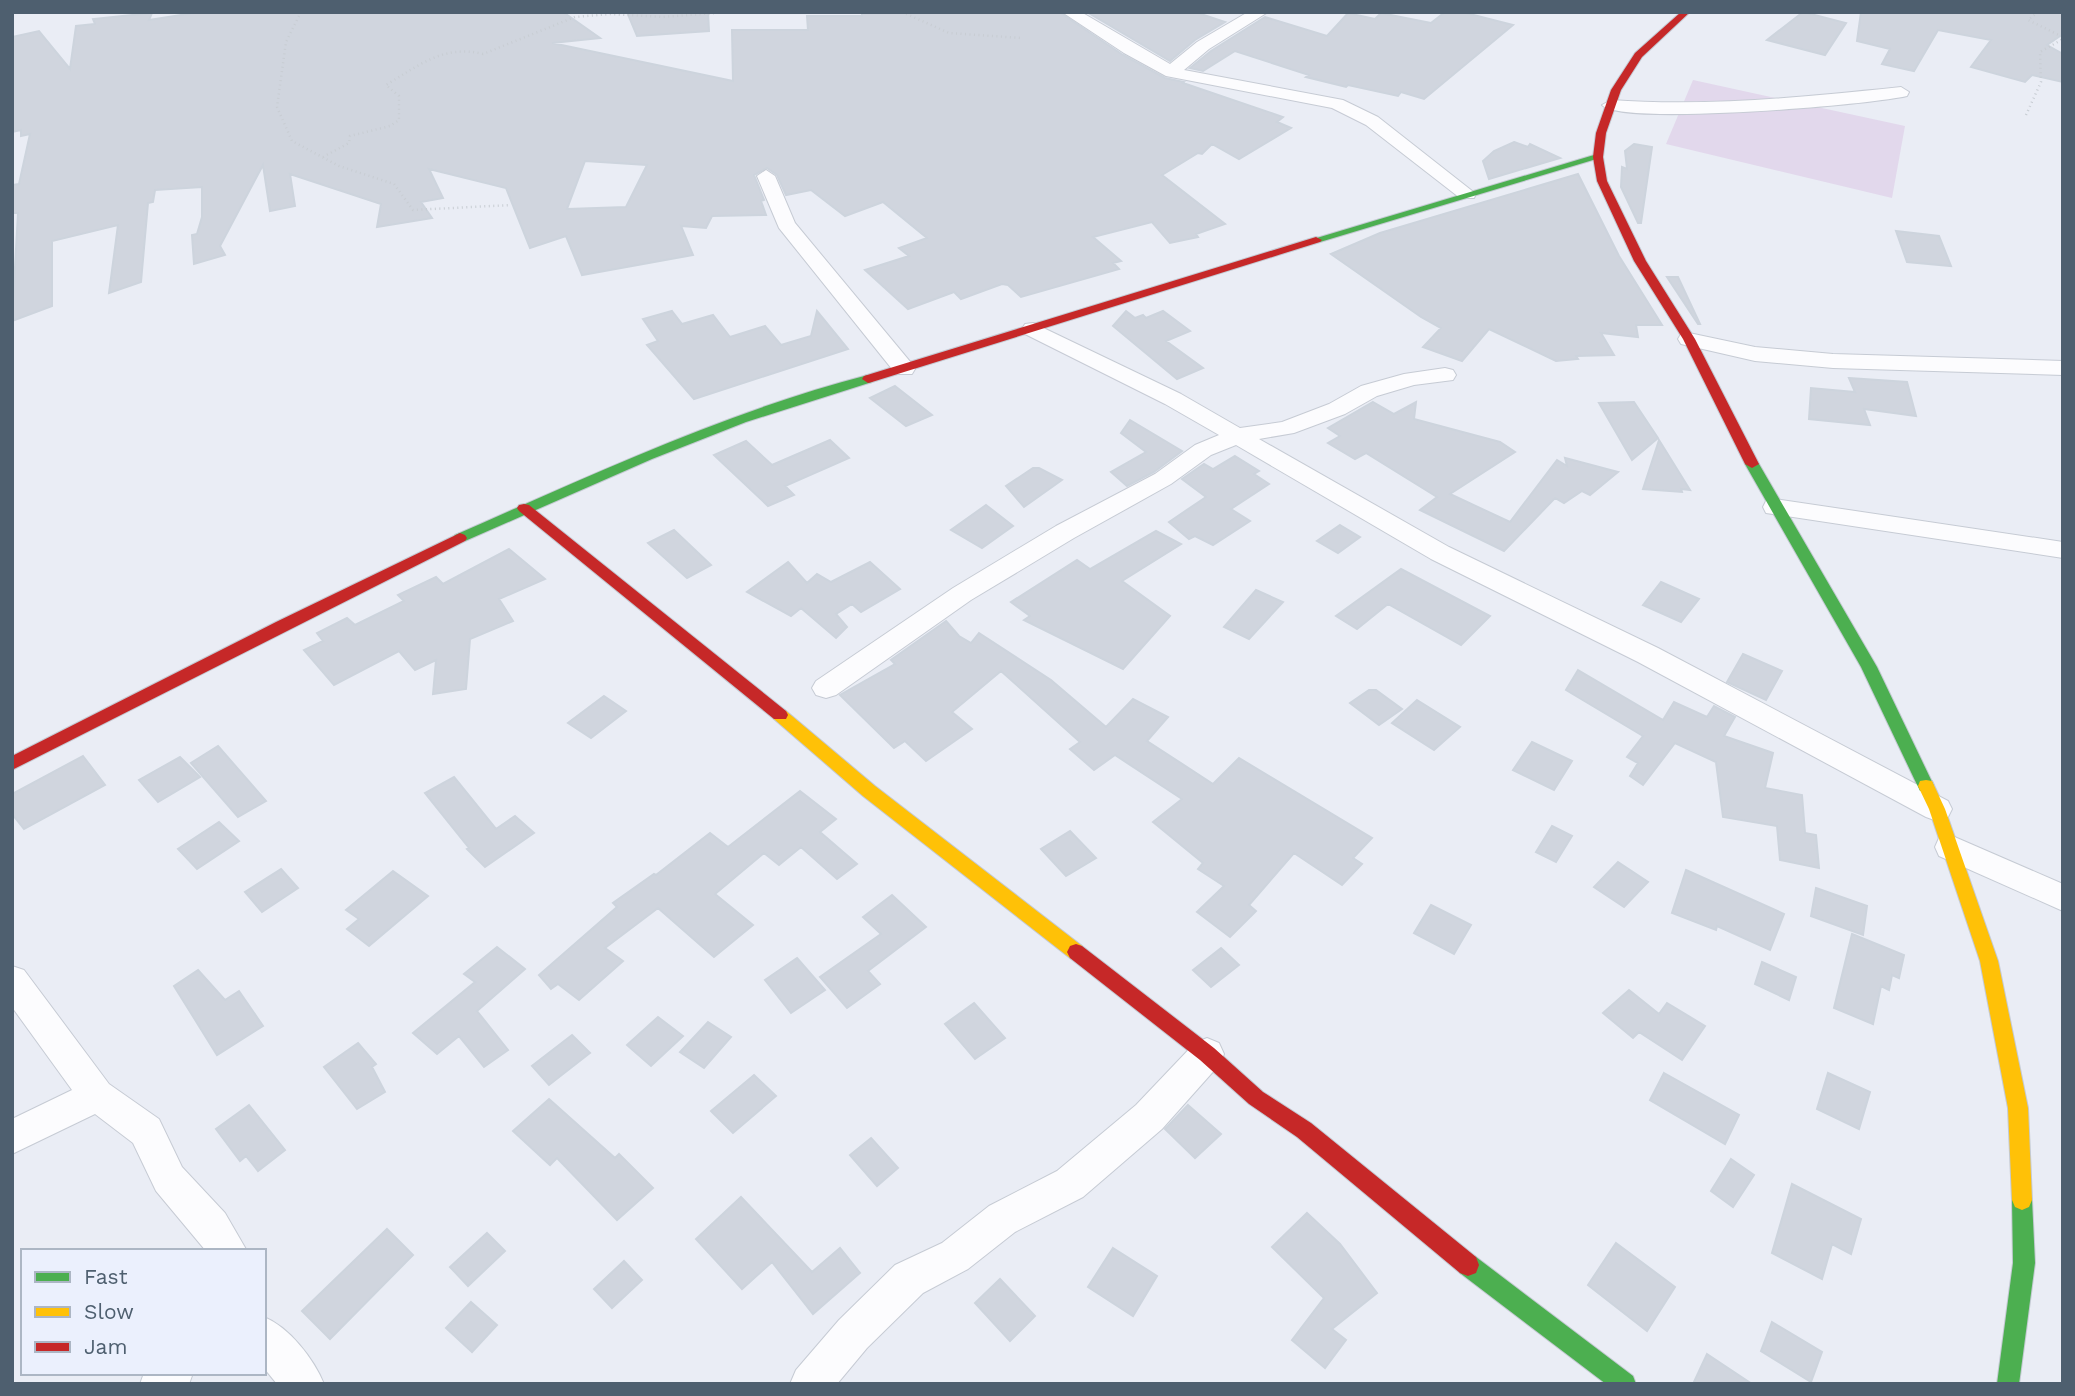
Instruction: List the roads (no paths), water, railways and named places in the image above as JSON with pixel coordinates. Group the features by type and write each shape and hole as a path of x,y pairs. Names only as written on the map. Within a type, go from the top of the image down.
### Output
{"street":[{"path":"1070,12 1130,50 1172,72 1337,104 1372,121 1467,194"},
{"path":"1172,72 1189,54 1208,40 1260,12"},
{"path":"1686,12 1638,55 1616,90 1601,134 1598,157 1602,181 1640,261 1689,338 1775,507 1869,667 1937,809 1989,961 2018,1108 2024,1263 2008,1384"},
{"path":"1611,105 1651,110 1714,108 1901,92"},
{"path":"12,764 354,588 584,480 741,419 1467,194 1598,157"},
{"path":"766,176 786,224 904,369"},
{"path":"1033,329 1239,435 1440,553 1648,655 1937,809"},
{"path":"1689,338 1755,354 1833,361 2063,368"},
{"path":"826,688 973,587 1065,532 1163,479 1203,450 1239,435 1286,428 1337,409 1369,391 1412,379 1445,375"},
{"path":"1775,507 2063,550"},
{"path":"524,508 869,791 1207,1054 1256,1098 1304,1130 1461,1260 1625,1384"},
{"path":"1950,847 2063,898"},
{"path":"12,980 97,1095 146,1131 170,1178 212,1226 227,1249"},
{"path":"810,1384 853,1334 909,1279 955,1256 1002,1219 1070,1184 1149,1117 1207,1054"},
{"path":"12,1138 97,1095"},
{"path":"266,1339 304,1384"}]}
